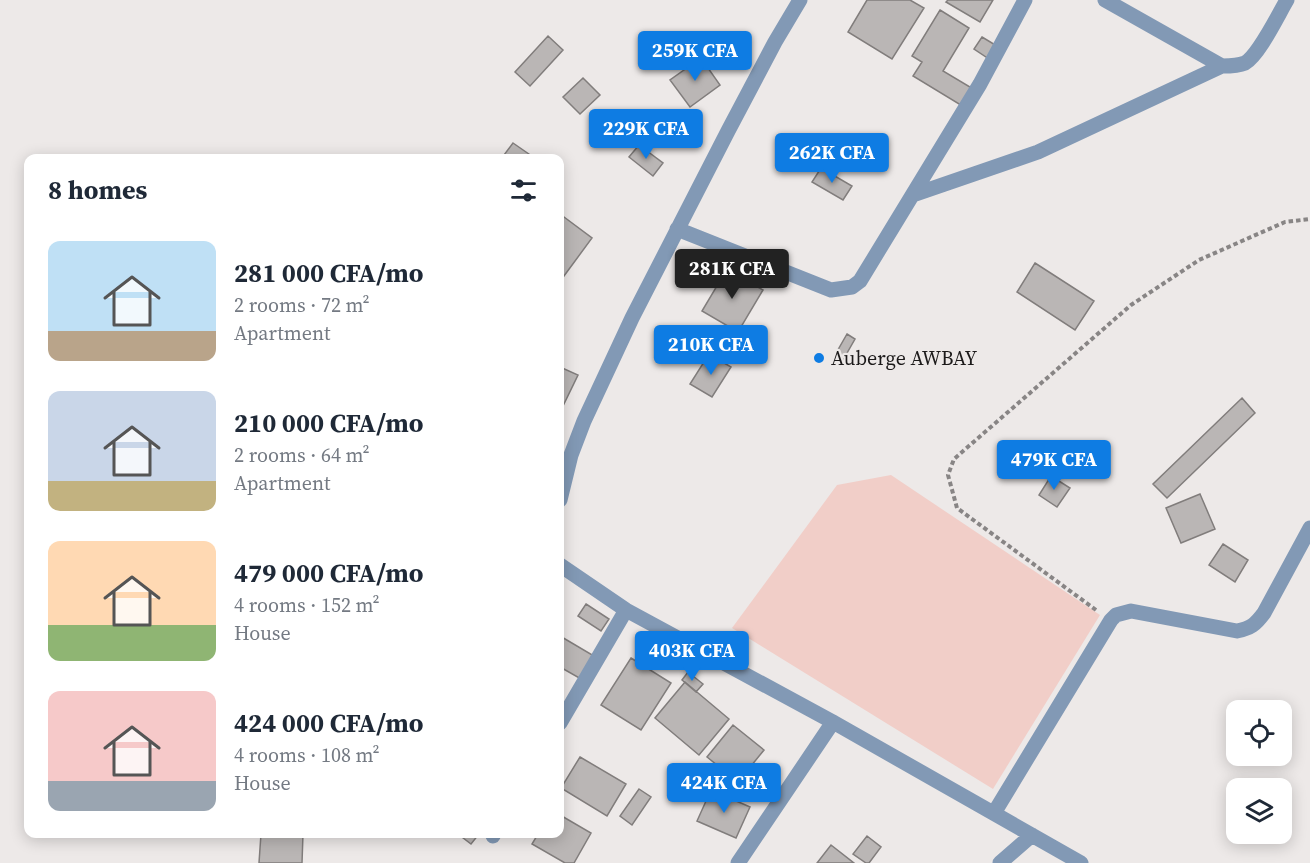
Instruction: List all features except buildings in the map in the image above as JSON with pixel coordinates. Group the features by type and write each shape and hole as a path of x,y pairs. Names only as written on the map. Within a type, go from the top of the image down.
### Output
{"street":[{"path":"564,484 571,455 584,421 632,318 775,42 800,0"},
{"path":"677,229 831,290 852,287 861,281 980,84 1025,0"},
{"path":"1105,0 1222,66"},
{"path":"913,195 1038,152 1222,66 1235,66 1246,62 1258,49 1287,0"},
{"path":"994,813 1116,615 1131,612 1237,631 1247,629 1264,614 1310,528"},
{"path":"564,568 626,610 833,722 1082,863"},
{"path":"564,716 626,610"},
{"path":"738,863 833,722"},
{"path":"1000,863 1032,835"}],"path":[{"path":"1111,620 957,508 948,475 954,459 1131,305 1199,260 1285,222 1310,219"}],"shaded area":[{"path":"891,475 1100,615 993,789 732,628 837,485"}],"place":[{"name":"Auberge AWBAY","path":"819,358"}]}
